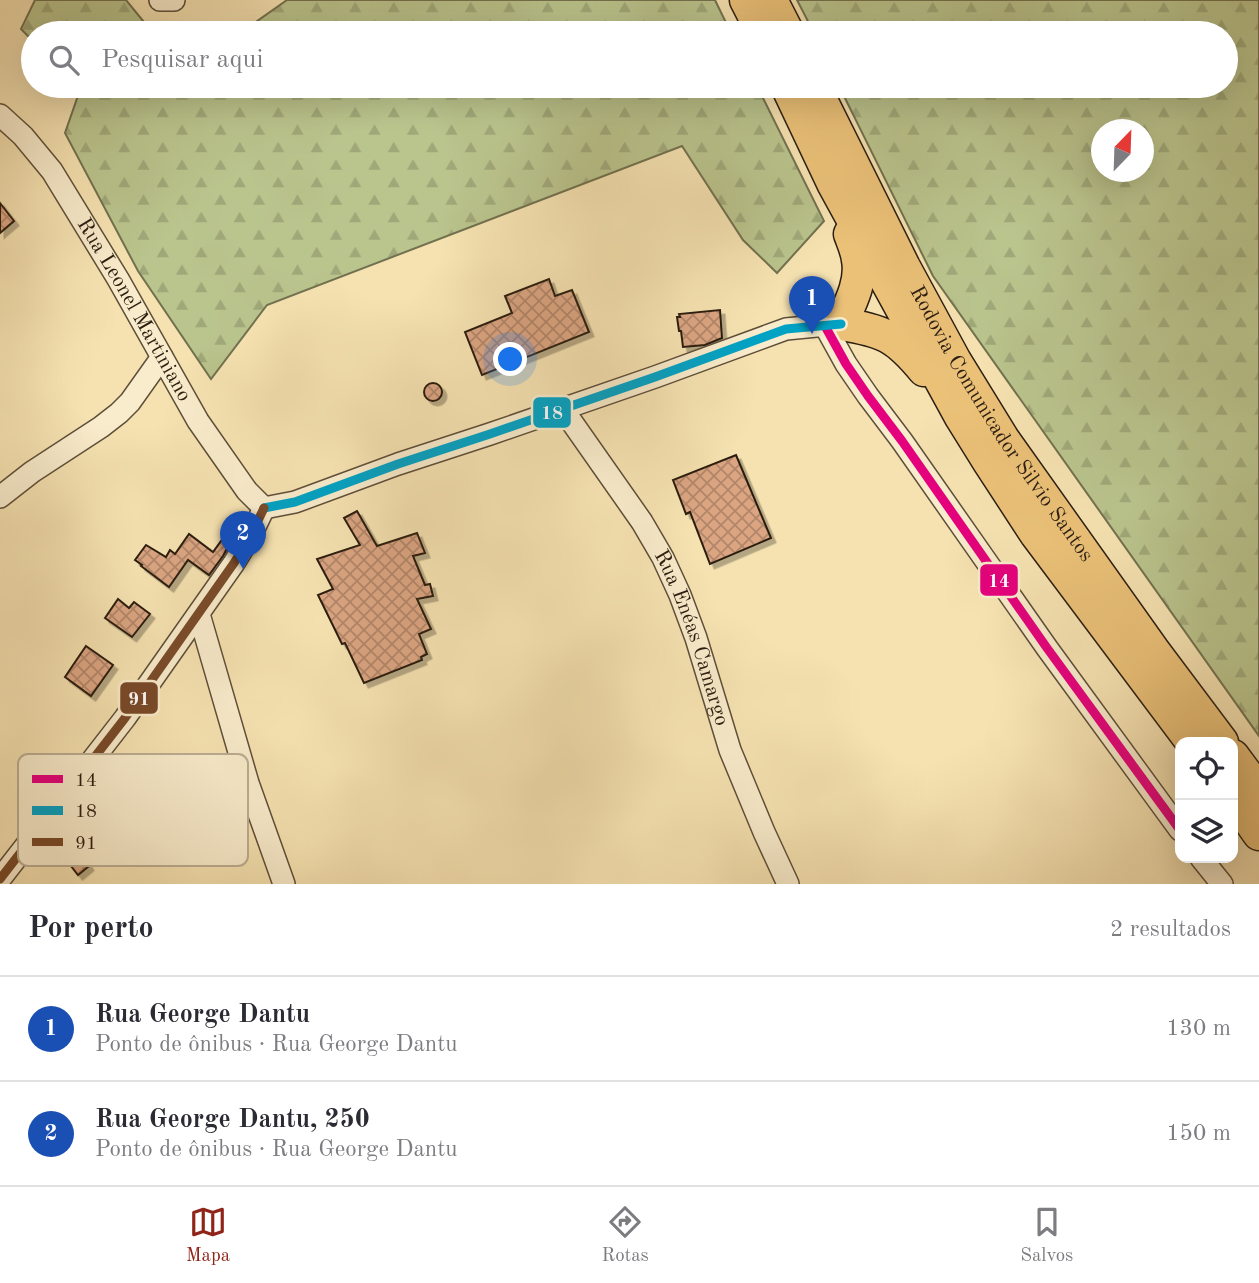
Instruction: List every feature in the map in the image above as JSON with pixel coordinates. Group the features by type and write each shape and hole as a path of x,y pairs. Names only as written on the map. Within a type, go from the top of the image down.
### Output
{"highway":[{"path":"746,0 757,21"},
{"path":"771,0 782,21"},
{"name":"Rodovia Comunicador Silvio Santos","path":"793,98 833,183 961,417 1037,534 1188,737"},
{"name":"Rodovia Comunicador Silvio Santos","path":"820,98 911,278 956,361 1003,439 1218,737"},
{"path":"833,183 859,261 859,278 853,297 833,325"},
{"path":"833,325 868,328 886,334 908,351 961,417"},
{"path":"1238,763 1259,791"},
{"path":"1235,800 1259,834"}],"street":[{"path":"160,0 174,0"},
{"name":"Rua Leonel Martiniano","path":"0,115 23,136 52,171 118,279 198,421 247,491 264,508"},
{"path":"97,754 234,563 264,508 295,502 786,329 833,325 846,364 1175,823"},
{"path":"0,497 119,413 162,357"},
{"name":"Rua Enéas Camargo","path":"562,408 642,522 663,558 696,638 730,750 786,883"},
{"path":"199,614 240,754"},
{"path":"248,783 284,884"},
{"path":"0,879 18,856"},
{"path":"1205,863 1222,884"}],"green space":[{"path":"35,0 126,0 143,21 25,21"},
{"path":"287,0 715,0 725,21 257,21"},
{"path":"797,0 1259,0 1259,736 933,276 845,98 1238,98 1238,21 808,21"},
{"path":"77,98 763,98 824,221 777,273 743,240 682,146 267,305 211,379 138,271 65,133"}],"building":[{"path":"0,203 14,221 0,233"},
{"path":"549,279 555,296 572,290 589,332 482,375 465,332 512,313 505,296"},
{"path":"720,310 722,338 705,345 683,347 677,317 680,317 679,314"},
{"path":"433,383 439,386 442,392 439,398 433,401 427,398 424,392 427,386"},
{"path":"736,455 771,538 710,564 690,512 686,514 673,480"},
{"path":"357,511 377,546 417,533 425,553 413,556 425,585 430,584 433,596 417,599 431,629 419,634 427,654 421,657 422,660 364,683 318,595 333,589 317,559 360,545 344,518"},
{"path":"240,524 209,575 188,560 169,587 135,560 146,545 166,557 170,550 175,554 189,534 213,552 229,530"},
{"path":"118,599 129,608 134,602 150,614 132,637 105,618"},
{"path":"86,646 113,665 91,696 65,677"},
{"path":"71,866 89,866 78,875"}],"transit line":[{"name":"18","path":"264,508 295,502 786,329 841,324"},
{"name":"14","path":"825,326 868,396 1175,823"},
{"name":"91","path":"97,754 234,563 264,508"},
{"name":"91","path":"0,879 18,856"}],"place":[{"name":"Rua George Dantu","path":"812,334"},
{"name":"Rua George Dantu, 250","path":"243,569"}]}
